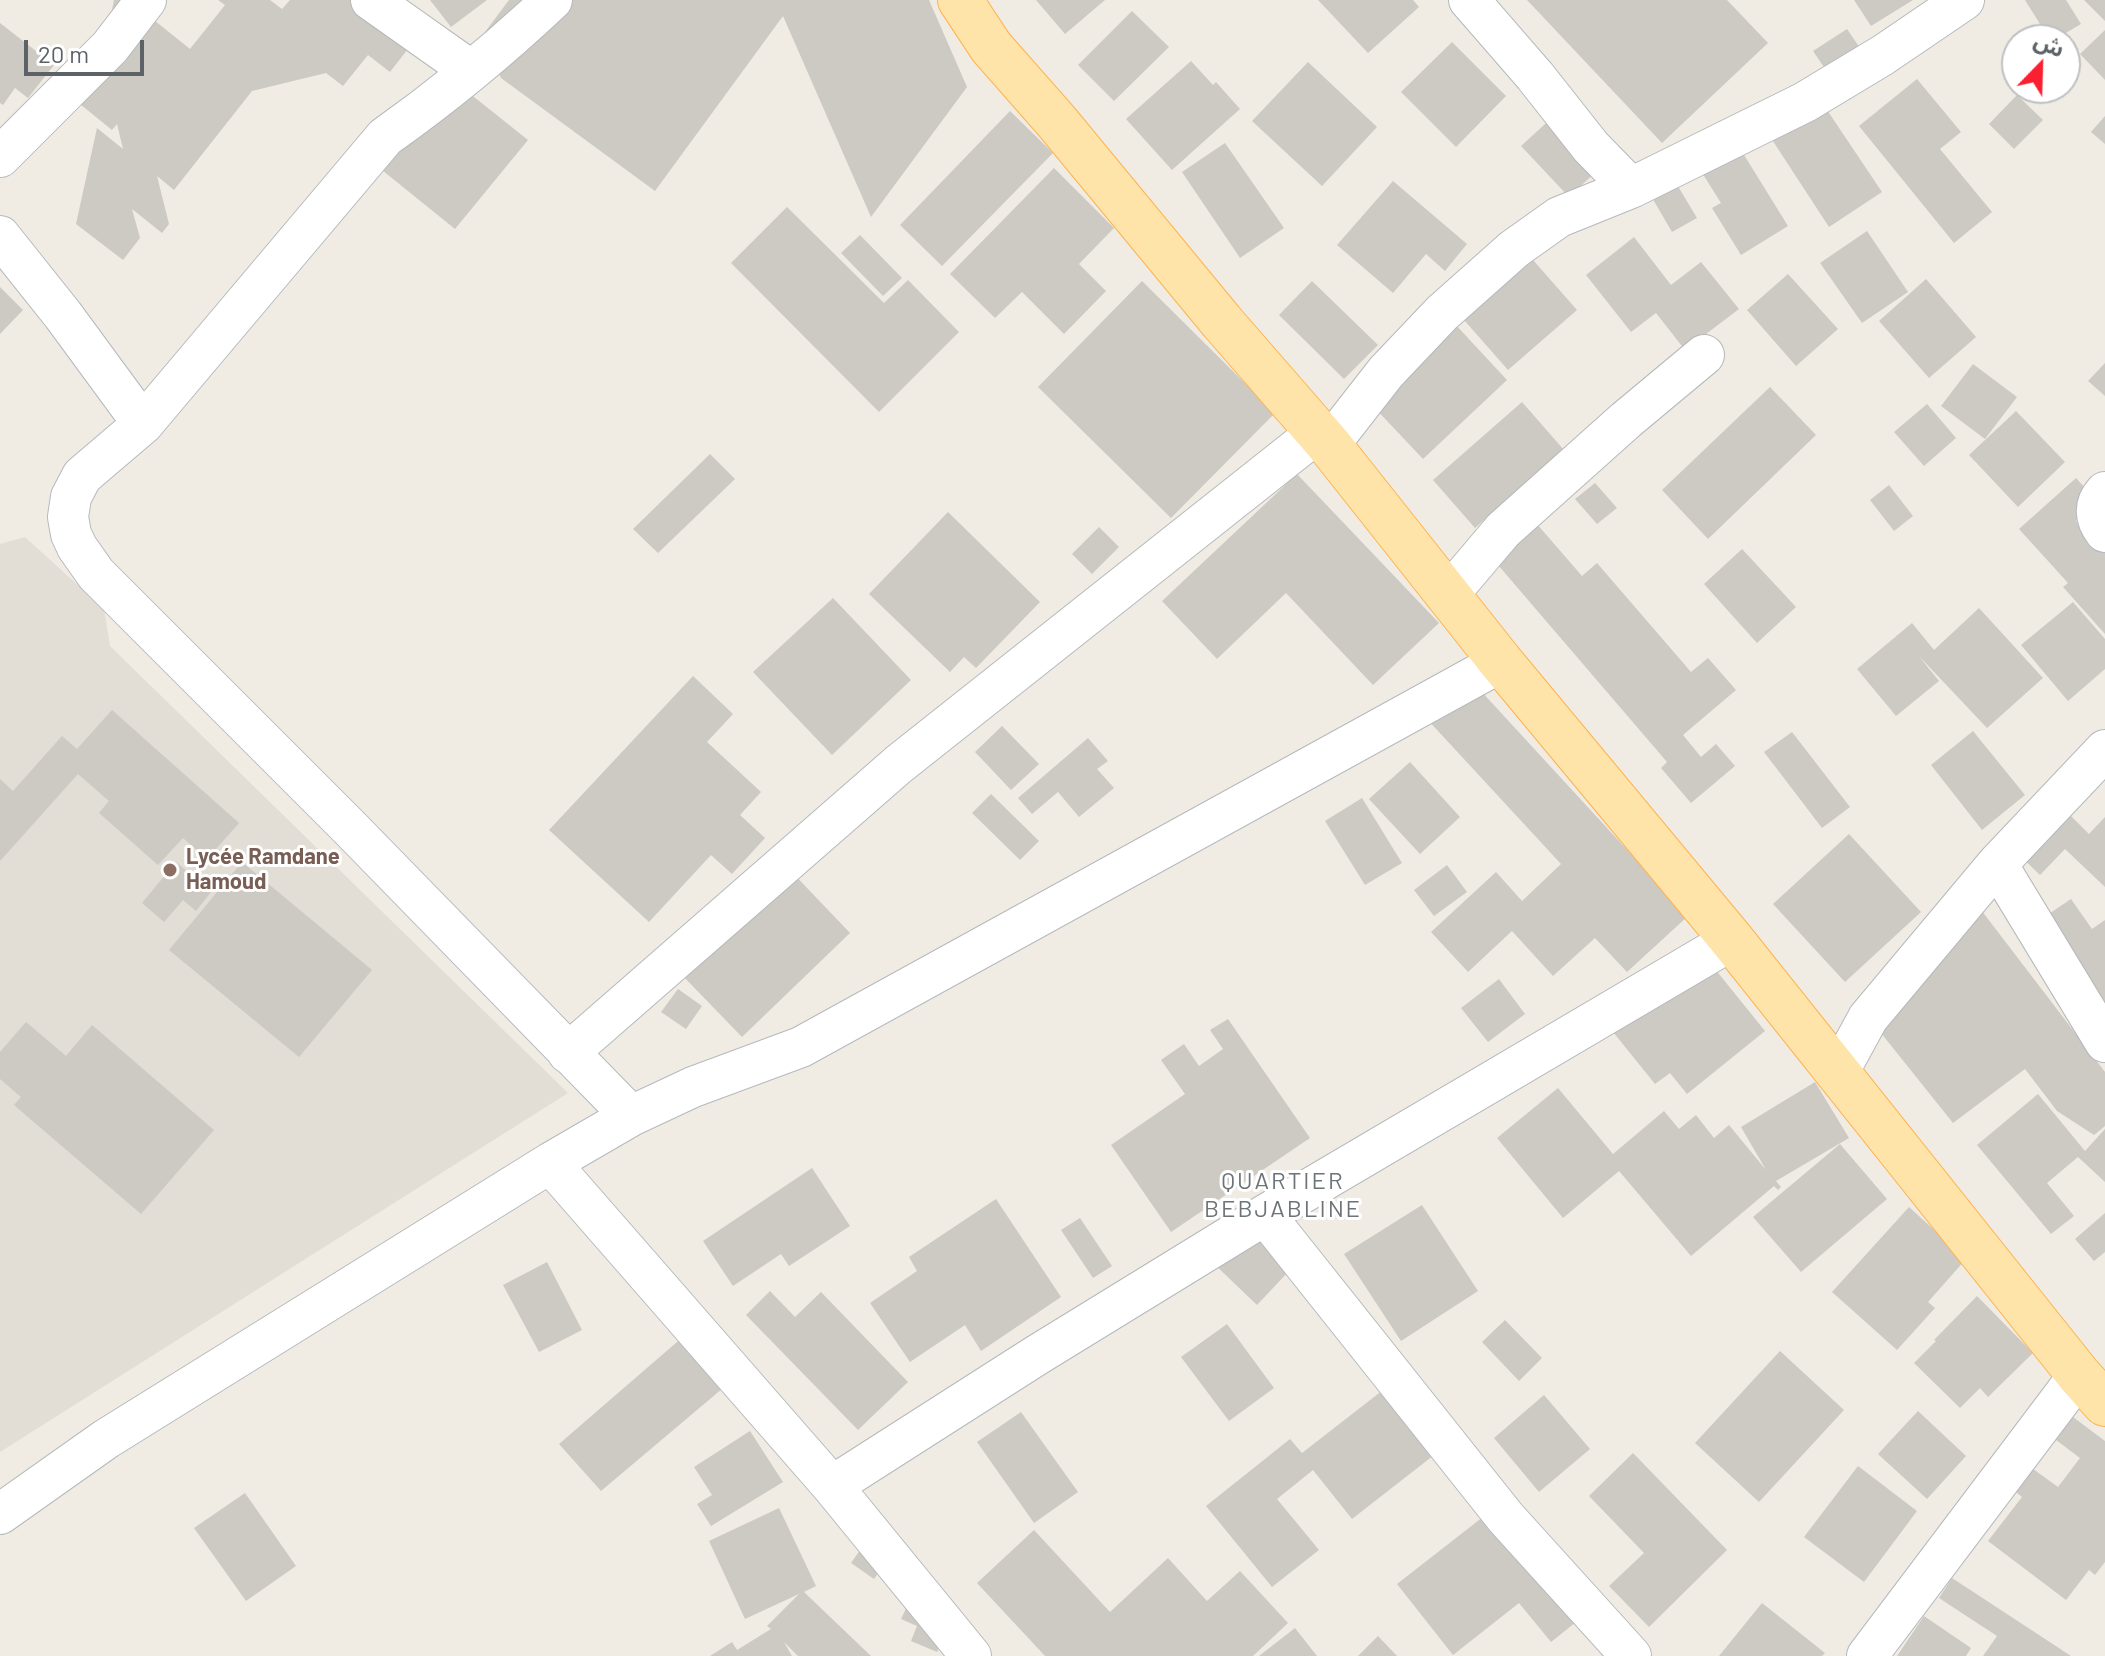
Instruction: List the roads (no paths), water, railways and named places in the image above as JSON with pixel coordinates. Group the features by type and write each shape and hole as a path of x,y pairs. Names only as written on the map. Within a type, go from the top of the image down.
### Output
{"main road":[{"path":"960,0 991,47 1324,439 1501,662 1732,940 2092,1389"}],"street":[{"path":"0,157 110,47 146,0"},
{"path":"371,0 470,70"},
{"path":"552,0 385,137 143,424 82,476 71,497 68,517 77,547 96,574 631,1116"},
{"path":"1469,0 1591,147 1631,188"},
{"path":"568,1053 899,764 1324,439 1442,313 1514,249 1559,217 1631,188 1805,102 1883,55 1964,0"},
{"path":"0,236 143,424"},
{"path":"1448,595 1503,530 1704,355"},
{"path":"2105,492 2096,506 2098,522 2105,532"},
{"path":"0,1514 106,1439 550,1163 631,1116 693,1087 801,1047 1501,662"},
{"path":"1838,1073 1868,1018 1997,864 2105,750"},
{"path":"1997,864 2105,1042"},
{"path":"832,1486 1265,1215 1732,940"},
{"path":"550,1163 832,1486 971,1656"},
{"path":"1265,1215 1506,1518 1631,1656"},
{"path":"1867,1656 2092,1389"}],"place":[{"name":"Lycée Ramdane Hamoud","path":"170,870"}],"district":[{"name":"QUARTIER BEBJABLINE","path":"1283,1195"}]}
